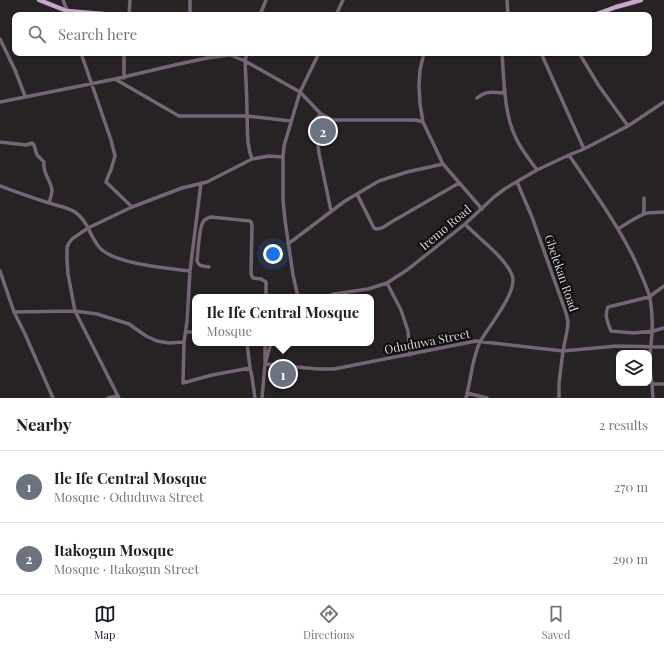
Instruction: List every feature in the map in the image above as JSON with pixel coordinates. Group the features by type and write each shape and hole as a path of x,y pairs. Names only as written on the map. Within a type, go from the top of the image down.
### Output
{"main road":[{"path":"39,0 66,12"},
{"path":"602,12 641,0"}],"street":[{"path":"63,0 68,12"},
{"path":"130,0 130,12"},
{"path":"190,0 190,12"},
{"path":"261,12 266,0"},
{"path":"337,12 343,0"},
{"path":"507,0 508,12"},
{"path":"0,39 12,63 25,96"},
{"path":"82,56 111,140 115,156 111,170 106,178 106,182 132,207"},
{"path":"124,56 124,78"},
{"path":"0,102 115,80 218,56"},
{"path":"232,56 245,61 300,92 321,114 333,120 416,120 423,122"},
{"path":"246,56 245,61 247,116 246,132 249,151 252,158"},
{"path":"297,294 285,220 283,199 283,157 284,146 300,92 318,56"},
{"path":"423,56 420,70 419,85 423,122 443,164 482,209"},
{"path":"502,56 508,116 519,144 537,170"},
{"path":"542,56 584,149"},
{"path":"581,56 599,86 628,126"},
{"path":"115,80 178,116 247,116 291,121"},
{"path":"477,98 484,93 502,93 505,90"},
{"name":"Iremo Road","path":"334,294 368,289 388,283 407,270 465,224 506,188 537,170 584,149 628,126 664,102"},
{"path":"321,114 315,122 319,153 331,212"},
{"path":"0,142 34,145 37,155 44,162 43,167 52,191 49,203"},
{"path":"569,155 618,229 633,255 642,276 652,311 653,331 651,350"},
{"path":"108,398 118,397 75,311 67,260 67,247 72,240 88,228 132,207 182,188 207,182 252,158 269,156 283,157"},
{"path":"288,244 357,194 379,181 443,164"},
{"name":"Gbelekan Road","path":"517,182 532,217 568,322 562,351 559,398"},
{"path":"202,183 190,271 182,383 212,375 250,368"},
{"path":"357,194 374,228 379,229 459,183"},
{"path":"0,186 75,212 85,221 101,248 110,254 129,261 190,271"},
{"path":"642,215 644,210 644,198"},
{"path":"618,229 642,215 653,212 664,212"},
{"path":"209,267 201,266 198,261 202,224 204,220 211,217 250,221 252,226 251,274 253,278 261,279 266,282 266,294"},
{"path":"465,224 499,256 513,276 513,284 507,300 480,342 466,398"},
{"path":"0,271 14,312 53,398"},
{"path":"388,283 401,310 408,331 410,355"},
{"path":"664,286 649,297 606,308 606,315 611,331 634,333 664,328"},
{"path":"14,312 75,311 97,314 129,324 146,336 157,341 169,343 184,342"},
{"path":"186,332 192,332"},
{"name":"Oduduwa Street","path":"265,364 334,369 476,342 562,351 616,346 664,347"},
{"path":"248,346 255,398"},
{"path":"262,398 265,346"},
{"path":"265,364 270,346"},
{"path":"653,398 652,384 664,384"},
{"path":"467,393 487,398"}],"place":[{"name":"Itakogun Mosque","path":"323,131"},
{"name":"Ile Ife Central Mosque","path":"283,374"}]}
